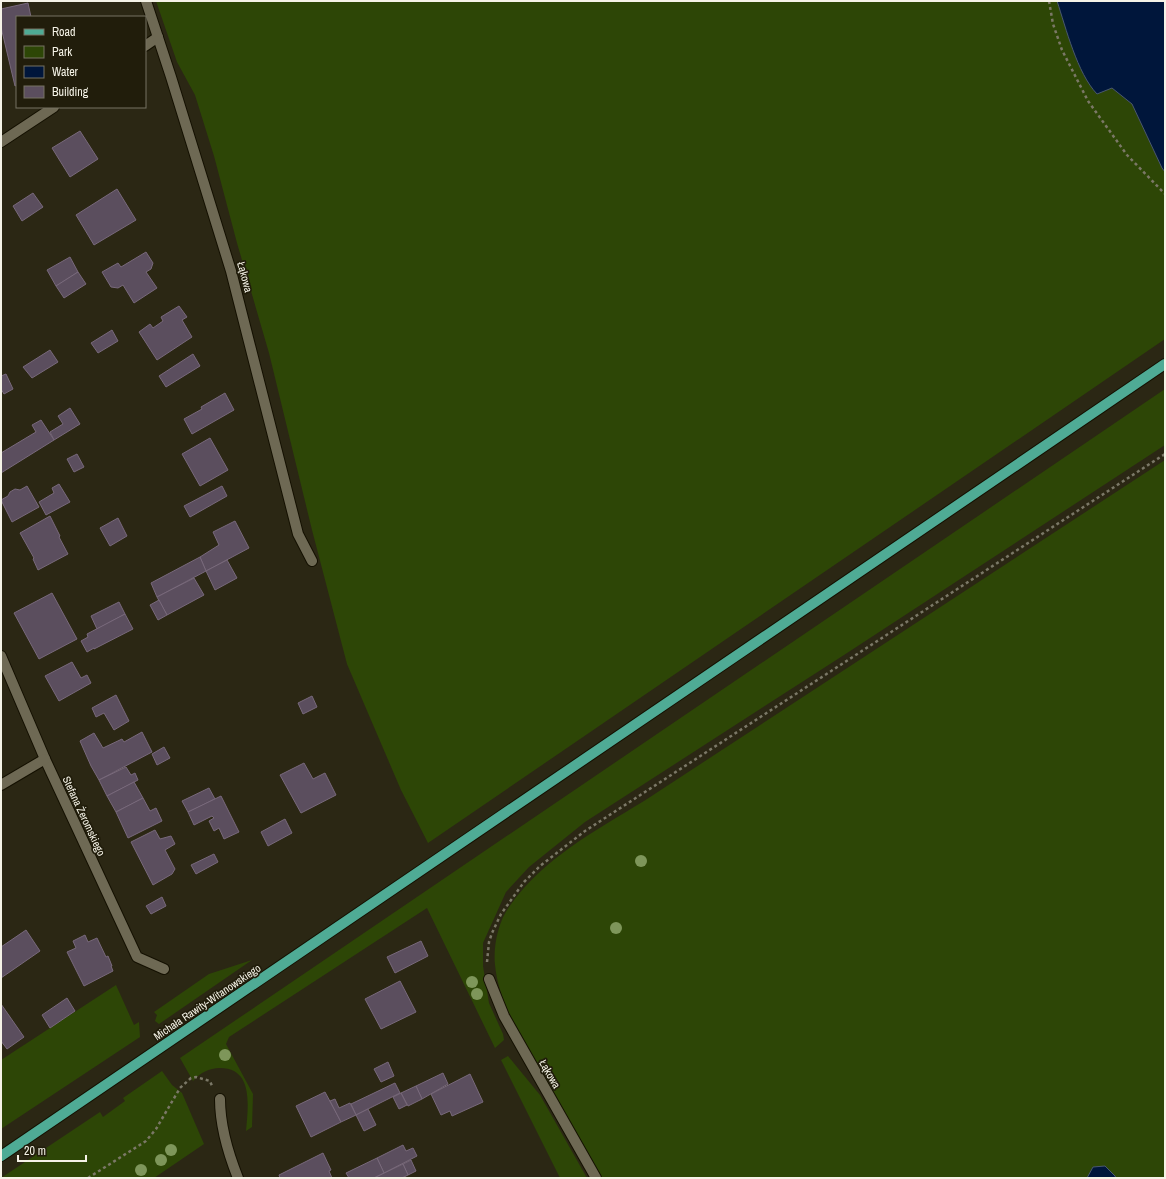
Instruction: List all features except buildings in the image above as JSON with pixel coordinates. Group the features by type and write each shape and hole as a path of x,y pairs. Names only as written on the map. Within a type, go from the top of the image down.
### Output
{"main road":[{"name":"Michała Rawity-Witanowskiego","path":"1,1156 1165,364"}],"street":[{"name":"Łąkowa","path":"146,1 231,271 298,534 312,561"},
{"path":"146,45 158,37"},
{"path":"1,142 52,108"},
{"name":"Stefana Żeromskiego","path":"1,656 45,758 136,957 164,968"},
{"path":"1,785 45,758"},
{"name":"Łąkowa","path":"489,979 504,1016 596,1178"},
{"path":"220,1100 222,1129 230,1160 238,1178"}],"path":[{"path":"1049,1 1052,24 1062,50 1088,101 1128,155 1165,194"},
{"path":"489,979 487,964 489,942 508,904 524,882 540,866 585,831 1165,454"},
{"path":"88,1178 146,1141 156,1130 180,1088 191,1078 196,1077"}],"green space":[{"path":"156,1 1057,1 1074,52 1112,88 1132,104 1165,172 1165,339 428,843 401,790 347,664 312,530 269,353 237,243 214,156 195,95 177,62"},
{"path":"1165,389 1165,445 585,822 529,867 506,892 483,943 483,966 489,1003 503,1034 504,1040 495,1048 427,908 229,1037 226,1044 253,1094 252,1127 246,1131 248,1101 244,1082 239,1074 231,1070 216,1068 205,1072 193,1081 180,1058"},
{"path":"1165,460 1165,1178 601,1178 513,1022 497,980 495,950 499,927 505,913 522,890 537,874 570,847 644,801"},
{"path":"252,960 159,1024 155,1021 157,1015 154,1012 209,974"},
{"path":"116,985 134,1025 139,1022 140,1037 1,1129 1,1060"},
{"path":"508,1056 540,1095 587,1178 560,1178 501,1060"},
{"path":"162,1071 172,1085 182,1093 204,1144 154,1178 1,1178 100,1112 103,1117 125,1101 123,1098"}],"water":[{"path":"1057,1 1165,1 1165,172 1132,104 1112,88 1097,94 1090,85 1073,50"},
{"path":"1105,1166 1116,1178 1087,1178 1093,1167"}]}
